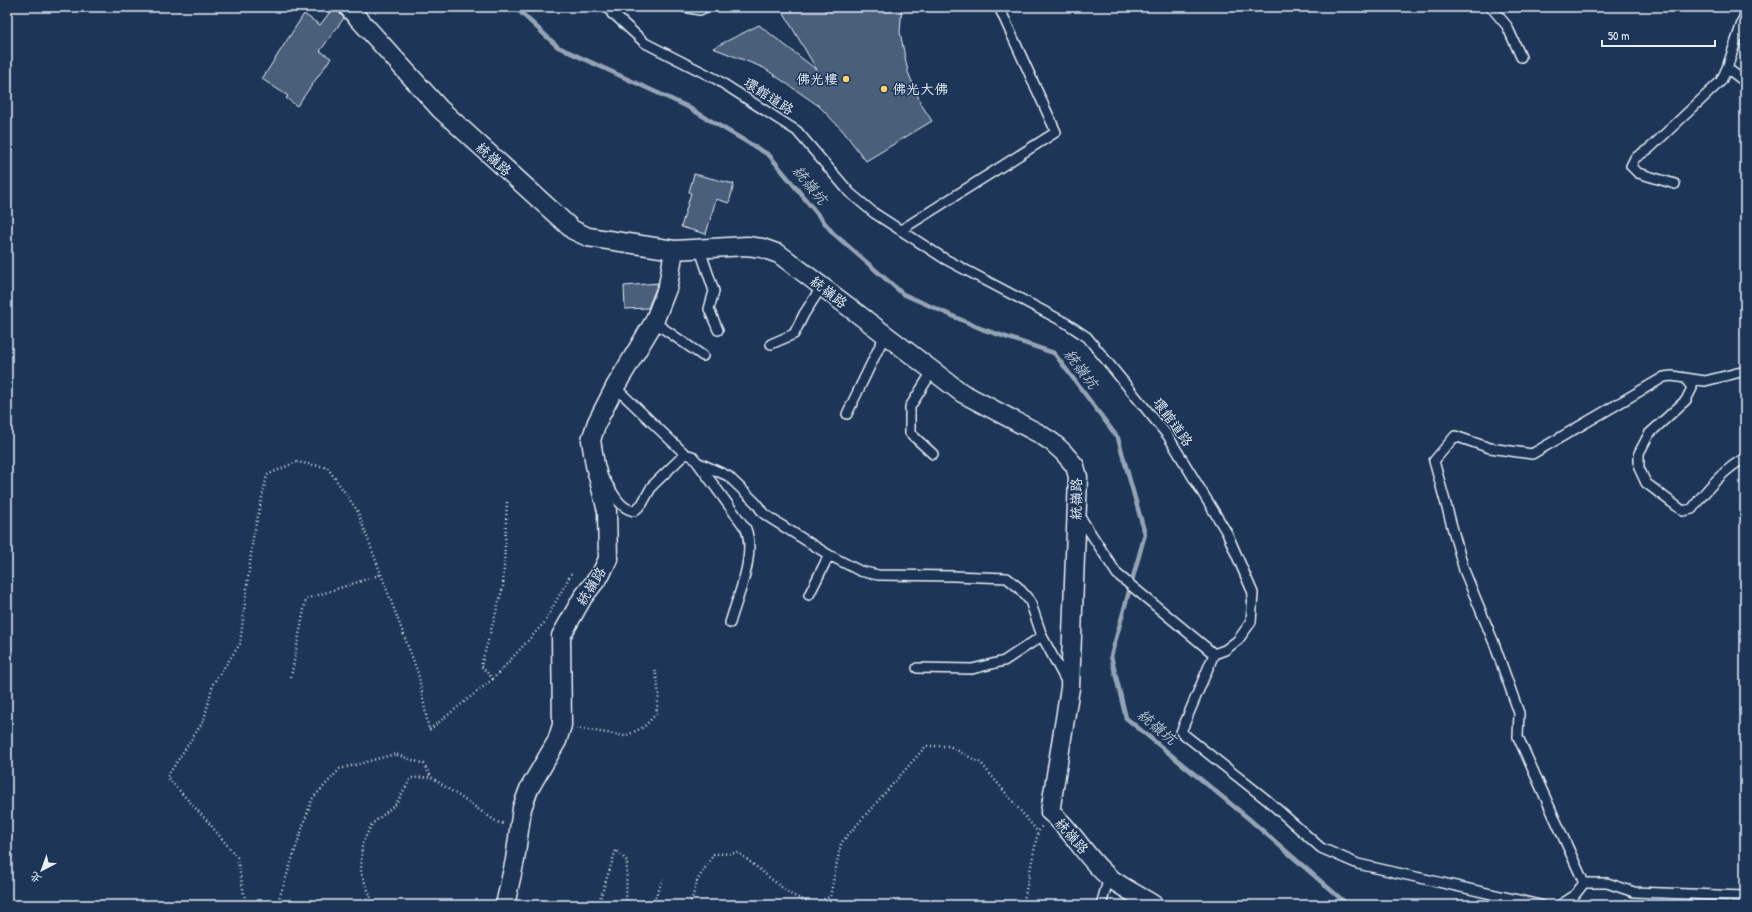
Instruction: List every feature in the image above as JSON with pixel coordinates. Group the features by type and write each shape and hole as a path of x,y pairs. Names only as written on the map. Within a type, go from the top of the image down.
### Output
{"street":[{"name":"統嶺路","path":"348,7 440,109 573,230 588,237 674,250 699,247 747,246 762,248 779,254 962,393 1038,433 1063,452 1075,466 1078,477 1070,688 1050,812 1059,819 1076,841 1109,877 1154,905"},
{"name":"統嶺路","path":"505,905 521,826 522,808 529,789 557,742 562,725 561,636 583,597 601,574 608,559 607,511 595,465 591,440 597,422 615,387 654,322 668,286 674,250"}],"lane":[{"path":"609,10 622,7"},
{"path":"684,7 700,10 706,7"},
{"path":"901,230 1056,132 999,7"},
{"path":"1491,7 1507,26 1521,57"},
{"name":"環館道路","path":"609,10 645,43 716,79 797,131 850,193 874,213 945,259 1066,323 1087,337 1168,436 1227,533 1253,593 1251,622 1238,640 1225,650 1214,654"},
{"path":"1675,184 1638,173 1631,166 1635,158 1650,148 1720,81 1727,68 1745,14"},
{"path":"1727,68 1745,82"},
{"path":"699,247 714,291 709,310 718,330"},
{"path":"771,344 794,334 804,314 822,286"},
{"path":"654,322 703,356"},
{"path":"847,414 885,336"},
{"path":"933,370 910,407 910,432 933,454"},
{"path":"1584,883 1518,737 1519,713 1494,643 1464,570 1434,461 1455,436 1490,448 1532,454 1664,377 1672,376 1705,381 1745,371"},
{"path":"1686,379 1692,388 1686,400 1648,434 1639,453 1639,468 1646,483 1683,511 1692,509 1702,495 1737,463 1745,458"},
{"path":"615,387 685,454 692,456 746,529 750,538 750,554 730,623"},
{"path":"595,465 618,502 626,509 634,511 642,504 652,486 685,454"},
{"path":"697,462 728,476 756,503 763,513 829,555 860,571 878,575 1007,578 1018,587 1030,601 1042,636 1070,688"},
{"path":"1076,511 1117,574 1214,654 1181,732 1267,800 1321,848 1358,864 1540,905"},
{"path":"809,595 829,555"},
{"path":"917,668 972,669 1004,661 1042,636"},
{"path":"1101,905 1109,877"},
{"path":"1584,883 1608,883 1634,892 1745,896"},
{"path":"1560,905 1574,896 1584,883"}],"path":[{"path":"822,7 826,12"},
{"path":"246,905 237,856 167,777 204,720 213,684 240,644 254,538 267,475 296,462 327,467 358,510 418,673 429,730 493,679 544,623 572,572"},
{"path":"493,679 481,666 503,587 507,502"},
{"path":"291,677 306,599 382,574"},
{"path":"562,725 625,736 644,727 656,714 659,695 655,668"},
{"path":"690,905 698,879 714,854 739,854 790,894 811,904 830,897 841,843 926,746 949,746 981,763 1038,832"},
{"path":"277,905 312,799 340,770 395,754 424,764 431,776 497,822 521,826"},
{"path":"374,905 362,874 362,844 372,824 396,804 411,778 431,776"},
{"path":"1023,905 1038,832 1050,812"},
{"path":"598,905 616,850 627,862 626,905"},
{"path":"652,905 663,879"}],"building":[{"path":"334,7 338,7 340,14 344,18 320,51 331,58 297,106 286,98 288,96 262,79 304,14 320,25"},
{"name":"佛光樓","path":"780,7 902,7 900,32 908,72 921,104 932,121 866,161 843,131 819,106 764,68 713,48 759,25 817,70"},
{"path":"694,174 734,184 729,203 716,199 706,234 681,227 691,193 689,192"},
{"path":"658,283 648,308 625,309 624,286"}],"waterway":[{"name":"統嶺坑","path":"515,7 558,47 686,106 769,155 833,233 903,294 982,329 1054,353 1118,438 1145,534 1111,656 1126,718 1248,818 1348,905"}],"place":[{"name":"佛光樓","path":"846,79"},
{"name":"佛光大佛","path":"884,89"}]}
